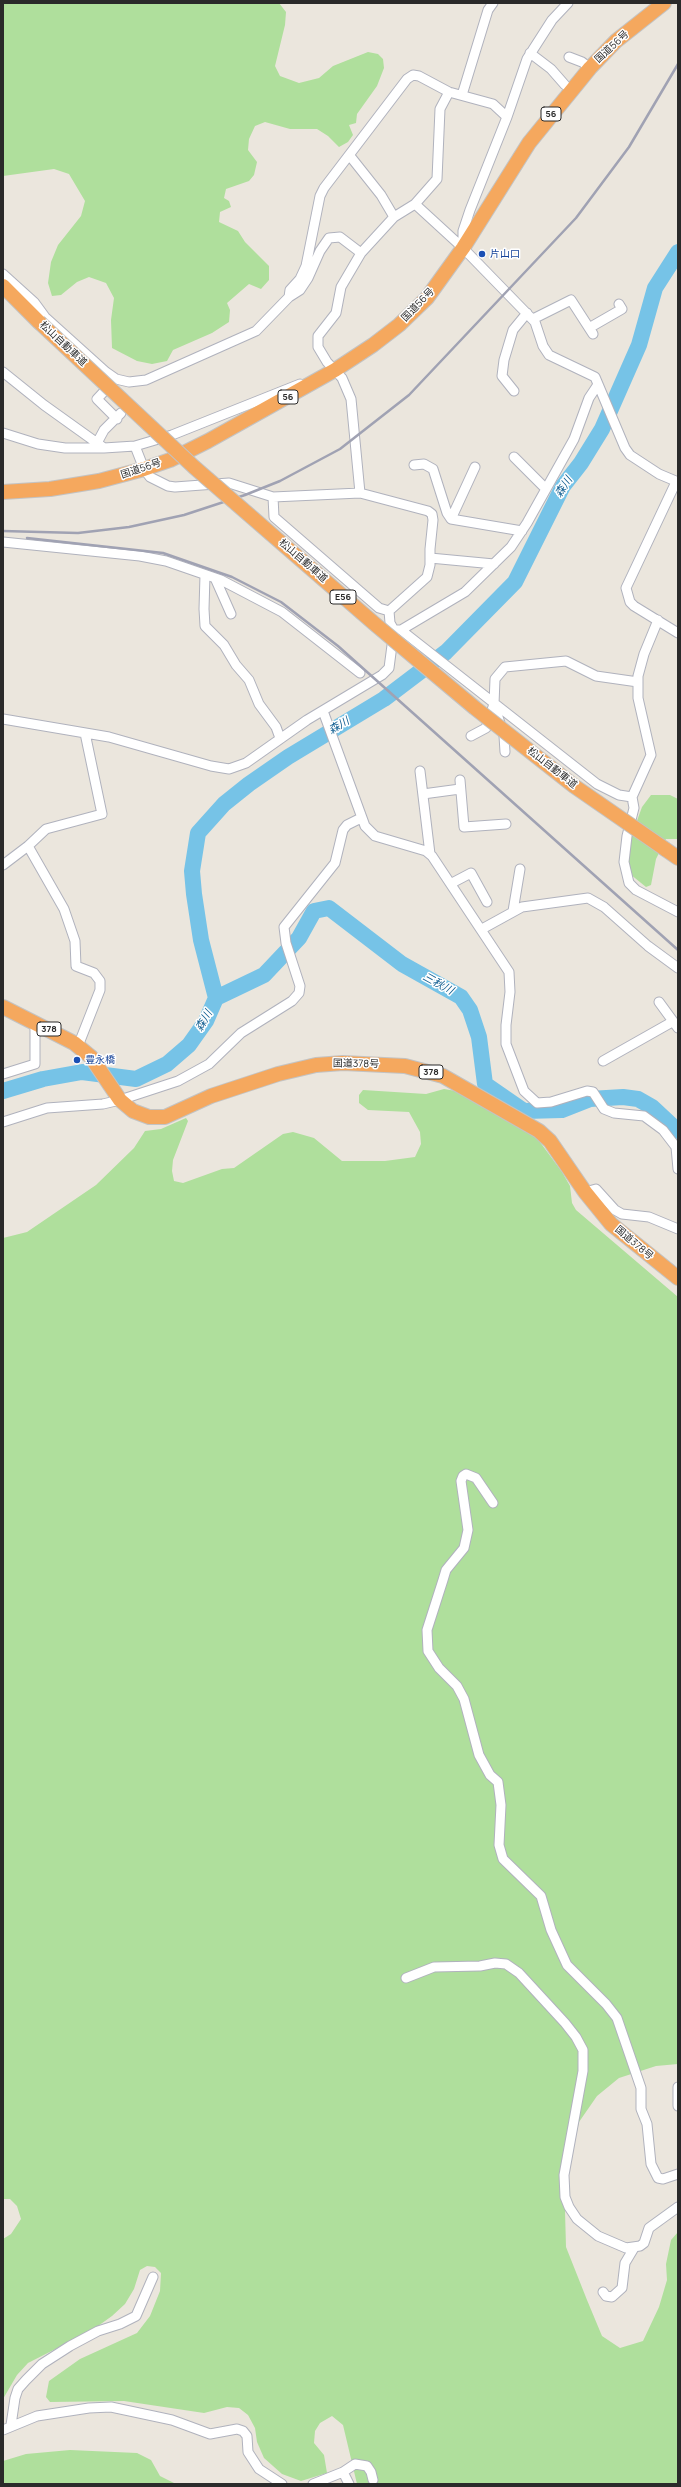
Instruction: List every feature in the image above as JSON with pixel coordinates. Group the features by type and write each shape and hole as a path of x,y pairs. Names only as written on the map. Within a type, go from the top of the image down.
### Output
{"highway":[{"name":"国道56号","path":"3,492 75,486 144,469 208,441 322,378 378,341 427,298 463,248 529,144 590,68 616,42 664,3"},
{"name":"松山自動車道","path":"3,283 39,322 194,467 376,625 474,708 568,781 616,817 678,858"},
{"name":"国道56号","path":"3,484 75,486"},
{"name":"国道378号","path":"3,1007 36,1022 78,1046 91,1057 116,1095 140,1115 149,1117 165,1117 211,1096 278,1074 316,1064 363,1063 418,1068 456,1083 539,1131 550,1141 585,1192 623,1236 678,1278"}],"street":[{"path":"462,96 488,10 493,3"},
{"path":"463,248 463,231 470,210 507,117 530,53 552,20 568,3"},
{"path":"530,53 551,69 565,85"},
{"path":"569,57 582,62 590,68"},
{"path":"289,297 290,290 300,279 306,266 320,196 324,188 350,156 373,122 413,75 419,76 449,92 493,104 507,117"},
{"path":"360,493 351,399 342,378 318,347 318,336 336,313 341,287 360,253 394,217 415,204 437,178 440,109 449,92"},
{"path":"350,156 381,195 394,217"},
{"path":"415,204 463,248 530,316 549,355 592,373 625,448 630,454 659,474 677,482 626,588 630,602 678,633"},
{"path":"3,283 34,302 45,317 116,379 129,382 146,380 256,331 289,297 300,290 308,278 320,251 329,238 340,237 360,253"},
{"path":"514,391 502,376 504,360 513,330 530,316 571,300 591,331 622,309 619,304"},
{"path":"3,372 44,405 100,446"},
{"path":"3,433 52,447 135,446 172,435 296,385 322,378"},
{"path":"100,446 104,430 119,416 97,399 116,379"},
{"path":"3,719 125,740 211,766 229,769 246,763 280,738 324,715 386,673 392,657 398,630 465,592 511,547 522,531 574,439 592,391 599,389"},
{"path":"135,446 144,469 150,477 168,486 176,487 228,483 272,498 360,493 428,511 432,514 434,520 427,577 390,611 390,623 597,784 619,795 632,797"},
{"path":"514,457 546,489"},
{"path":"414,466 428,465 433,469 447,513 451,519 522,531"},
{"path":"451,519 475,467"},
{"path":"272,498 274,517 379,608 390,611"},
{"path":"3,542 116,552 166,561 215,578 282,612 302,625 360,673"},
{"path":"430,558 494,564"},
{"path":"205,575 205,626 224,645 236,665 249,680 259,704 276,727 280,738"},
{"path":"215,578 231,614"},
{"path":"658,620 644,654 638,682 638,698 651,755 632,797 634,808 627,836 624,862 629,883 636,890 678,912"},
{"path":"471,736 486,728 494,704 495,679 501,671 511,666 566,660 596,676 638,682"},
{"path":"494,704 504,736 505,752"},
{"path":"324,715 365,826 375,836 430,854"},
{"path":"3,865 28,846 46,829 102,814 85,733"},
{"path":"420,771 430,854 452,883 466,909 482,929 509,972 510,992 506,1025 506,1044 524,1090 537,1103 551,1102 587,1091 593,1092 604,1109 614,1113 644,1116 663,1130 676,1147 678,1169"},
{"path":"422,794 460,784 464,827 506,824"},
{"path":"3,1122 47,1108 103,1104 116,1095 178,1081 208,1064 240,1033 296,998 300,986 296,969 286,943 284,927 335,863 343,830 347,825 361,818"},
{"path":"28,846 64,909 77,951 74,963 78,967 94,973 100,982 100,990 78,1046"},
{"path":"513,911 520,870"},
{"path":"452,883 471,873 487,902"},
{"path":"482,929 522,907 588,898 604,908 648,946 678,968"},
{"path":"604,1061 675,1025 667,1011 659,1002"},
{"path":"3,1074 36,1064 36,1022"},
{"path":"585,1192 596,1189 615,1210 622,1214 649,1217 678,1229"},
{"path":"493,1503 476,1478 466,1474 463,1476 462,1489 468,1530 464,1548 446,1570 427,1630 428,1651 439,1668 457,1686 464,1699 479,1755 490,1774 498,1782 501,1805 499,1845 503,1859 541,1896 551,1930 567,1965 606,2004 617,2018 641,2088 642,2109 647,2124 651,2164 658,2178 670,2178 678,2174"},
{"path":"406,1978 434,1968 506,1964 519,1973 565,2023 583,2050 583,2071 565,2168 565,2197 569,2208 585,2227 616,2244 626,2248 634,2248 644,2243 650,2228 678,2207"},
{"path":"678,2087 678,2106"},
{"path":"603,2292 606,2296 612,2298 622,2288 625,2263 634,2248"},
{"path":"7,2428 18,2389 26,2380 42,2364 70,2346 98,2331 120,2324 136,2316 153,2277"},
{"path":"7,2428 37,2416 66,2411 111,2408 172,2420 210,2434 237,2429 243,2431 247,2436 248,2452 258,2469 282,2484"},
{"path":"314,2484 343,2472 355,2464 366,2466 372,2472 373,2480"},
{"path":"343,2472 349,2484"}],"green space":[{"path":"3,3 279,3 286,12 285,25 275,66 280,76 299,83 319,78 333,66 368,52 378,54 383,59 384,68 377,86 357,114 356,123 349,125 353,135 348,142 339,147 328,136 317,129 290,129 265,122 255,126 249,139 248,150 257,162 254,175 249,181 226,189 224,198 229,201 231,207 220,212 219,222 238,231 245,242 269,266 269,280 261,289 249,284 227,303 230,310 229,322 212,333 173,350 167,361 152,364 137,361 112,348 111,320 114,298 106,283 89,277 77,282 61,295 52,296 48,283 51,262 58,245 81,216 85,201 69,174 54,169 3,176"},
{"path":"651,795 670,795 678,799 678,839 666,839 656,859 651,885 646,887 630,874 628,863 630,840 642,807"},
{"path":"444,1089 456,1091 537,1138 562,1172 570,1186 572,1203 576,1210 678,1297 678,2064 656,2066 619,2078 597,2096 579,2122 569,2168 565,2211 566,2247 587,2300 602,2336 620,2348 643,2341 659,2307 667,2280 666,2264 671,2240 678,2232 678,2484 357,2484 343,2425 332,2416 320,2423 315,2431 314,2443 324,2455 327,2473 301,2481 282,2474 264,2458 257,2442 255,2428 248,2415 239,2408 227,2407 204,2413 124,2401 50,2402 46,2397 49,2381 80,2359 137,2333 150,2316 160,2291 161,2273 155,2267 147,2266 140,2270 134,2289 125,2304 112,2316 91,2331 28,2363 17,2375 3,2399 3,2239 11,2234 21,2219 17,2206 10,2199 3,2199 3,1238 27,1232 96,1185 134,1148 145,1131 161,1129 186,1118 188,1121 173,1160 172,1171 174,1181 183,1183 222,1169 234,1168 283,1134 293,1132 314,1138 342,1161 385,1161 415,1157 421,1144 420,1132 409,1112 368,1110 359,1103 359,1095 363,1090 426,1094"},
{"path":"70,2450 137,2453 151,2460 160,2476 176,2484 3,2484 3,2461 26,2454"}],"waterway":[{"name":"森川","path":"3,1091 43,1079 82,1072 136,1079 167,1064 189,1045 206,1021 216,998 201,940 194,894 192,871 198,833 224,804 249,784 288,757 384,699 446,652 515,582 563,486 581,463 602,429 639,345 655,288 678,252"},
{"name":"三秋川","path":"216,998 264,975 299,938 314,911 329,908 402,964 461,997 470,1010 479,1037 485,1084 524,1111 562,1110 590,1099 623,1097 638,1099 652,1107 678,1131"}],"railway":[{"path":"3,531 78,533 129,527 184,515 245,495 280,481 340,449 409,395 576,218 629,147 678,64"},
{"path":"27,538 163,553 232,577 281,602 338,646 678,950"}],"place":[{"name":"片山口","path":"482,254"},
{"name":"豊永橋","path":"77,1060"}]}
